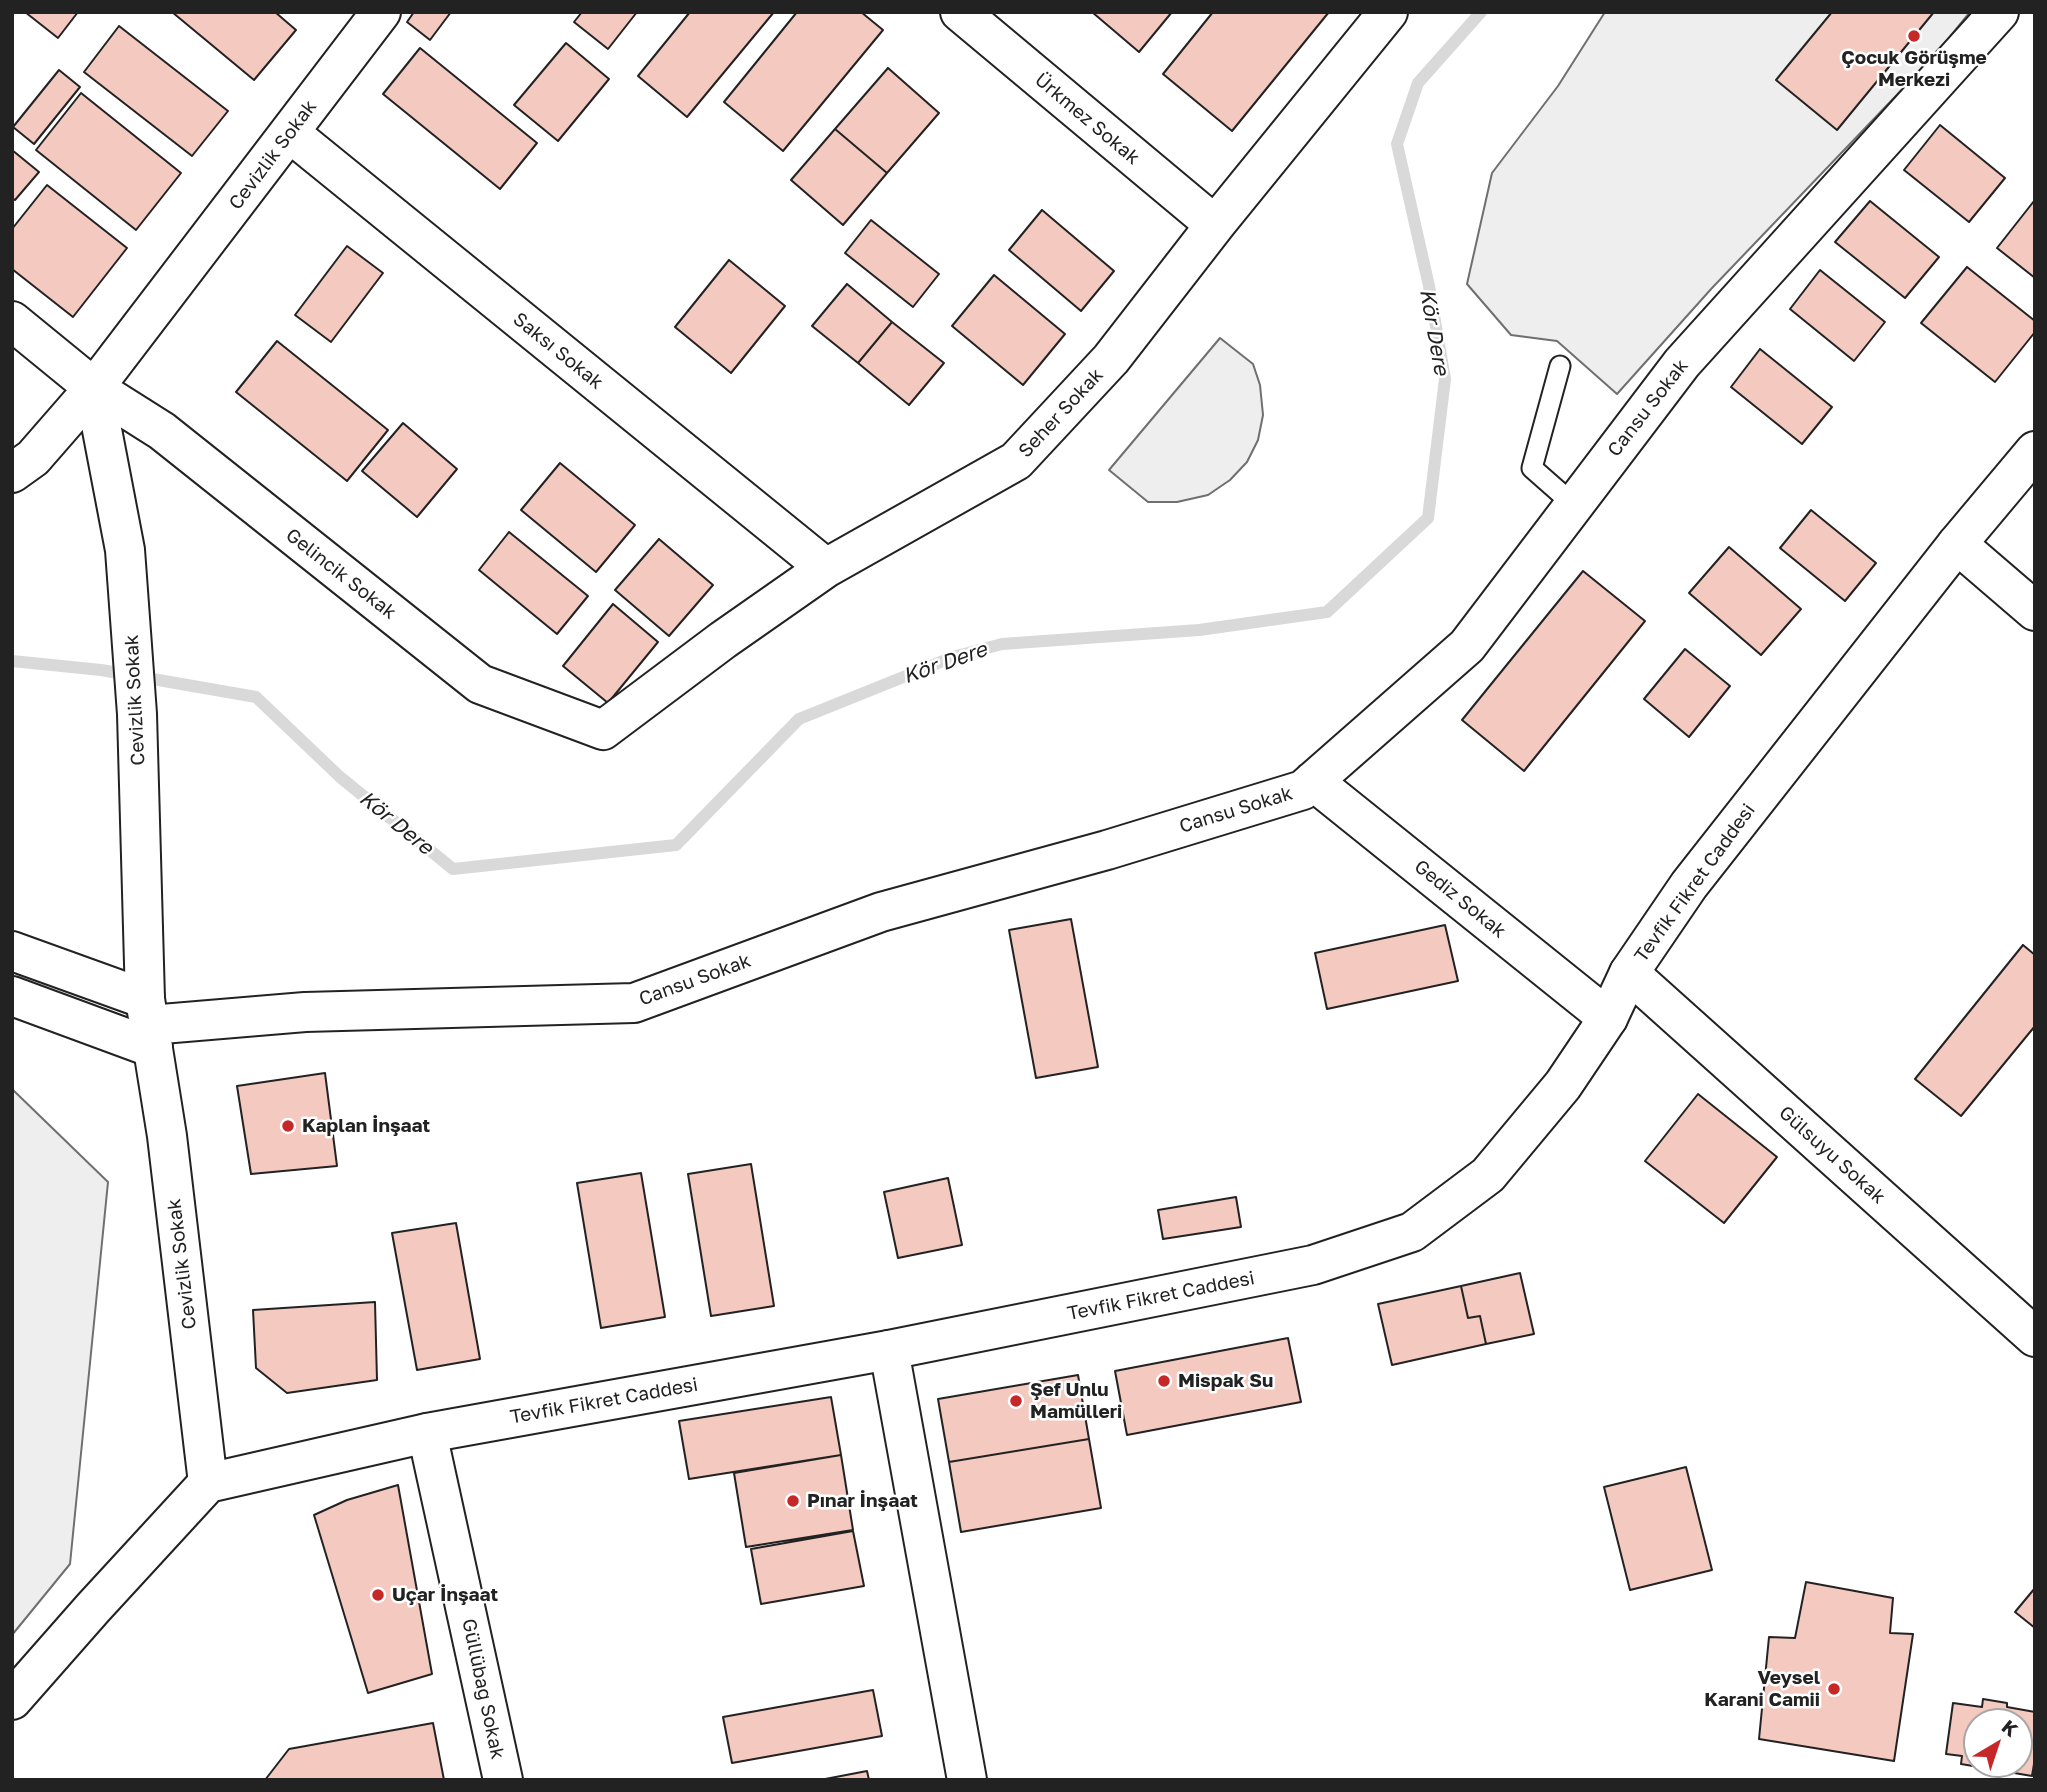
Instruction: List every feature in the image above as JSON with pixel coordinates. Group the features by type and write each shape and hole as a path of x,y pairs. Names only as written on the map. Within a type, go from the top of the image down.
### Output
{"street":[{"name":"Cevizlik Sokak","path":"208,1483 169,1150 149,1024 138,714 125,550 94,388 381,12"},
{"name":"Ürkmez Sokak","path":"960,12 1215,225"},
{"name":"Seher Sokak","path":"603,730 723,640 826,568 1016,461 1111,359 1215,225 1388,12"},
{"name":"Cansu Sokak","path":"149,1024 304,1012 634,1003 881,912 1107,850 1303,790 1467,646 1682,363 1999,12"},
{"name":"Saksı Sokak","path":"290,133 826,568"},
{"name":"Gelincik Sokak","path":"12,321 94,388 162,432 481,684 603,730"},
{"path":"12,473 33,458 94,388"},
{"name":"Tevfik Fikret Caddesi","path":"208,1483 427,1433 888,1350 1313,1265 1412,1231 1488,1175 1563,1085 1608,1018 1629,973 1689,885 1958,544 2035,451"},
{"path":"1958,544 2035,611"},
{"name":"Gediz Sokak","path":"1313,780 1608,1018"},
{"path":"25,955 149,1024"},
{"name":"Gülsuyu Sokak","path":"1629,973 2035,1337"},
{"path":"27,1002 149,1024"},
{"path":"888,1350 967,1780"},
{"name":"Güllübağ Sokak","path":"427,1433 503,1780"},
{"path":"12,1700 208,1483"}],"lane":[{"path":"1560,366 1532,468 1574,505"}],"shaded area":[{"path":"1605,12 1970,12 1936,54 1712,288 1617,394 1557,341 1511,335 1467,284 1492,173 1558,86"},
{"path":"1220,338 1253,364 1260,385 1263,415 1258,440 1247,462 1230,480 1208,495 1177,502 1148,502 1109,470"},
{"path":"12,1089 108,1182 70,1564 12,1635"}],"building":[{"path":"25,12 78,12 58,38"},
{"path":"172,12 275,12 296,30 254,80"},
{"path":"414,12 451,12 430,40 407,22"},
{"path":"582,12 637,12 608,49 574,22"},
{"path":"690,12 774,12 687,117 638,76"},
{"path":"797,12 861,12 883,30 783,151 724,102"},
{"path":"1092,12 1172,12 1139,52"},
{"path":"1213,12 1329,12 1232,131 1163,74"},
{"path":"1832,12 1934,12 1837,130 1776,80"},
{"path":"119,26 228,111 192,156 84,72"},
{"path":"566,43 609,79 558,141 514,105"},
{"path":"420,48 537,143 500,189 383,94"},
{"path":"888,68 939,113 887,173 835,129"},
{"path":"59,70 80,87 34,144 13,127"},
{"path":"81,93 181,173 136,230 36,150"},
{"path":"1940,125 2005,178 1969,222 1904,170"},
{"path":"835,129 887,173 843,225 791,180"},
{"path":"12,150 39,172 15,200 12,198"},
{"path":"47,185 127,248 73,317 12,269 12,229"},
{"path":"1870,201 1939,257 1905,298 1835,242"},
{"path":"2035,201 2035,278 1997,248"},
{"path":"1042,210 1114,271 1081,311 1009,250"},
{"path":"871,220 939,274 913,307 845,253"},
{"path":"347,246 383,273 331,342 295,315"},
{"path":"729,260 785,306 731,373 675,327"},
{"path":"1967,267 2035,321 2035,332 1995,382 1921,323"},
{"path":"1820,270 1885,322 1854,361 1790,309"},
{"path":"994,275 1065,334 1023,385 952,326"},
{"path":"847,284 892,322 858,363 812,326"},
{"path":"892,322 944,363 909,405 858,363"},
{"path":"277,341 388,430 347,481 236,392"},
{"path":"1760,349 1832,407 1802,444 1731,387"},
{"path":"403,423 457,469 417,517 362,471"},
{"path":"560,463 635,525 596,572 521,510"},
{"path":"1811,510 1876,563 1845,601 1780,548"},
{"path":"509,532 588,596 557,634 479,570"},
{"path":"659,539 713,585 669,636 615,590"},
{"path":"1729,547 1801,609 1761,655 1689,593"},
{"path":"1583,571 1645,621 1524,771 1462,720"},
{"path":"613,604 658,642 608,703 563,666"},
{"path":"1685,649 1730,686 1689,737 1644,699"},
{"path":"1071,919 1098,1067 1036,1078 1009,930"},
{"path":"1445,925 1458,981 1327,1009 1315,953"},
{"path":"2023,945 2035,955 2035,1026 1961,1116 1915,1079"},
{"name":"Kaplan İnşaat","path":"325,1073 337,1166 251,1174 237,1086"},
{"path":"1698,1094 1777,1157 1724,1223 1645,1161"},
{"path":"751,1164 774,1306 711,1316 688,1174"},
{"path":"641,1173 665,1317 601,1328 577,1183"},
{"path":"948,1178 962,1245 898,1258 884,1192"},
{"path":"1236,1197 1241,1227 1163,1239 1158,1210"},
{"path":"456,1223 480,1359 417,1370 392,1233"},
{"path":"1520,1273 1534,1334 1486,1344 1480,1316 1468,1318 1461,1286"},
{"path":"1461,1286 1468,1318 1480,1316 1486,1344 1392,1365 1378,1304"},
{"path":"375,1302 377,1380 287,1393 256,1368 253,1310"},
{"path":"1288,1338 1301,1402 1127,1435 1115,1371"},
{"path":"1078,1375 1089,1439 949,1462 938,1399"},
{"path":"831,1397 841,1455 689,1479 679,1421"},
{"path":"1089,1439 1101,1508 961,1532 949,1462"},
{"name":"Pınar İnşaat","path":"841,1455 853,1530 746,1547 734,1473"},
{"path":"1686,1467 1712,1570 1630,1590 1604,1487"},
{"name":"Uçar İnşaat","path":"398,1485 432,1674 368,1693 314,1515 347,1500"},
{"path":"853,1531 864,1586 761,1604 751,1549"},
{"name":"Veysel Karani Camii","path":"1806,1582 1893,1598 1890,1633 1913,1634 1894,1761 1759,1739 1769,1637 1795,1638"},
{"path":"2035,1588 2035,1628 2015,1612"},
{"path":"873,1690 882,1736 732,1763 723,1717"},
{"path":"1983,1699 2007,1703 2007,1707 2013,1708 1963,1708 1963,1764 1962,1756 1946,1754 1953,1703 1982,1707"},
{"path":"2033,1712 2035,1712 2033,1770"},
{"path":"433,1723 444,1780 265,1780 289,1749"},
{"path":"867,1771 869,1780 820,1780"}],"waterway":[{"name":"Kör Dere","path":"12,661 101,670 256,697 340,777 453,869 676,845 799,719 953,657 1002,644 1199,630 1327,612 1428,518 1445,379 1429,286 1397,144 1418,83 1481,12"}],"place":[{"name":"Çocuk Görüşme Merkezi","path":"1914,36"},
{"name":"Kaplan İnşaat","path":"288,1126"},
{"name":"Mispak Su","path":"1164,1381"},
{"name":"Şef Unlu Mamülleri","path":"1016,1401"},
{"name":"Pınar İnşaat","path":"793,1501"},
{"name":"Uçar İnşaat","path":"378,1595"},
{"name":"Veysel Karani Camii","path":"1834,1689"}]}
